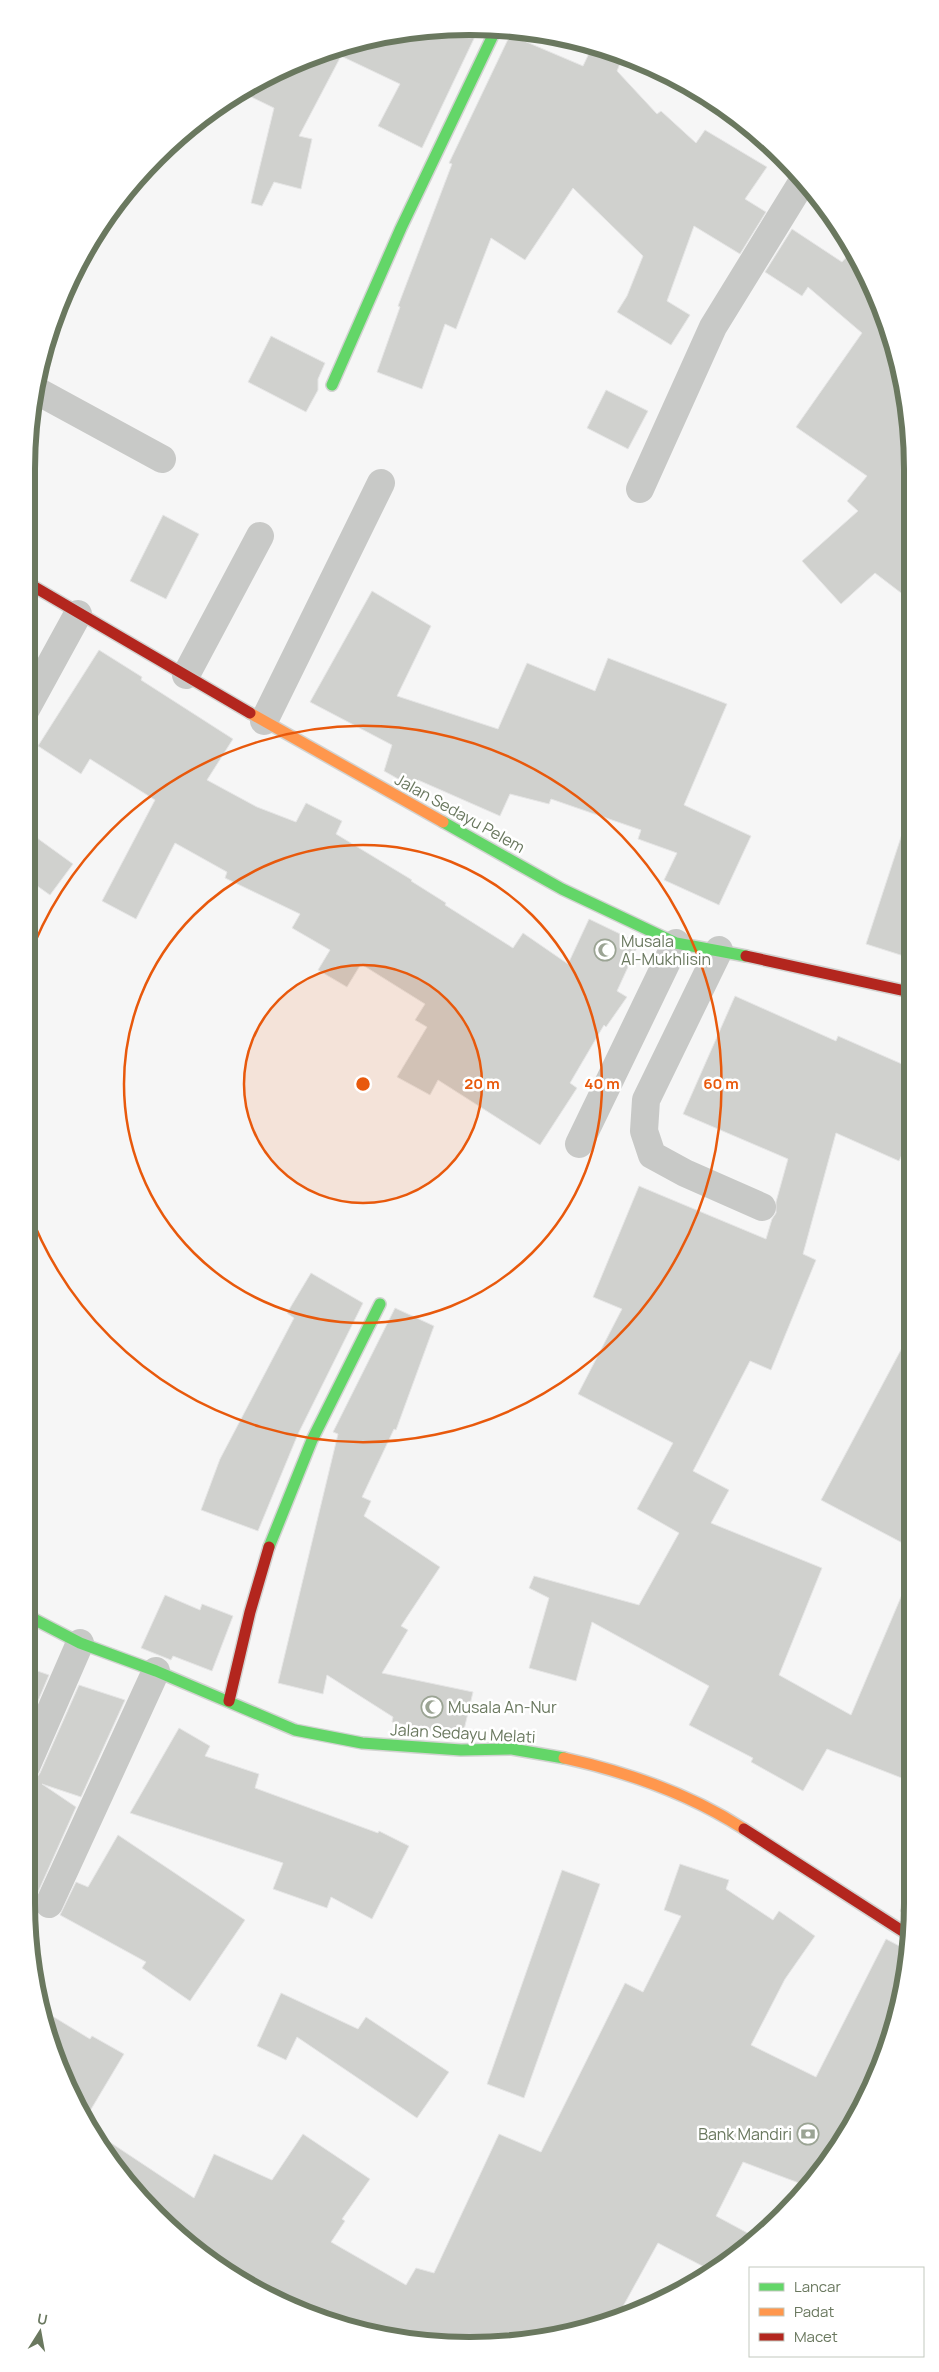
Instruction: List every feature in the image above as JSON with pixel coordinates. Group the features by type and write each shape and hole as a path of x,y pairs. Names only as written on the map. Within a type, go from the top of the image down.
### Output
{"street":[{"path":"332,385 401,228 493,36"},
{"path":"640,489 713,327 799,187"},
{"path":"42,394 162,459"},
{"path":"264,721 381,483"},
{"path":"186,675 260,536"},
{"name":"Jalan Sedayu Pelem","path":"35,588 264,721 562,889 676,943 719,950 904,991"},
{"path":"35,693 78,614"},
{"path":"579,1144 676,943"},
{"path":"719,950 646,1100 644,1131 652,1155 685,1173 762,1207"},
{"path":"229,1701 248,1616 277,1522 328,1404 380,1304"},
{"name":"Jalan Sedayu Melati","path":"35,1619 80,1642 156,1671 295,1730 328,1738 362,1743 461,1750 512,1749 566,1758 641,1778 714,1809 903,1931"},
{"path":"35,1746 80,1642"},
{"path":"49,1904 156,1671"}],"building":[{"path":"476,35 422,148 378,126 400,84 341,56 299,136 312,139 301,189 274,182 262,206 251,203 274,108 248,95 303,68 357,50 413,39"},
{"path":"509,37 517,38 583,66 590,52 620,62 617,71 657,114 661,111 696,143 705,130 767,167 745,199 766,212 740,254 694,226 667,301 690,315 671,345 617,312 627,296 643,256 573,188 525,260 491,238 456,329 445,324 422,389 377,372 400,307 398,306 452,164 449,163"},
{"path":"792,229 842,262 848,255 871,303 889,357 900,413 904,470 904,595 875,573 841,604 802,561 858,511 847,501 867,476 796,427 862,333 808,287 802,296 765,272"},
{"path":"271,336 325,363 318,379 318,390 306,412 248,382"},
{"path":"606,390 648,411 628,449 587,428"},
{"path":"163,515 199,534 166,599 130,581"},
{"path":"372,591 431,626 397,696 498,729 527,663 595,691 608,658 727,704 684,805 751,836 719,905 664,880 677,853 638,839 641,830 551,799 549,804 510,794 500,816 418,780 416,789 384,771 392,745 310,702"},
{"path":"99,650 142,677 141,680 233,739 207,780 257,807 296,822 306,803 342,821 336,834 412,880 446,903 445,905 513,948 523,933 568,964 589,919 639,943 617,991 627,997 606,1027 604,1025 570,1083 577,1088 540,1145 438,1080 430,1095 397,1077 427,1027 415,1020 425,1004 361,964 347,987 318,970 330,950 292,928 300,914 225,878 227,872 175,843 136,919 102,901 155,800 90,759 81,774 38,746"},
{"path":"904,828 904,956 866,944"},
{"path":"35,837 73,864 50,895 35,884"},
{"path":"735,996 836,1041 838,1036 904,1065 904,1151 899,1161 836,1133 803,1254 816,1260 771,1370 750,1361 693,1471 729,1490 711,1523 822,1568 779,1675 851,1715 904,1590 904,1779 827,1749 803,1791 751,1762 753,1758 689,1725 709,1686 592,1622 576,1681 529,1668 549,1598 529,1588 534,1576 639,1605 679,1533 637,1509 673,1443 578,1394 622,1309 593,1297 639,1186 766,1239 772,1219 776,1213 776,1202 788,1159 683,1114"},
{"path":"311,1273 363,1303 298,1434 258,1531 201,1510 220,1459 294,1318 287,1313"},
{"path":"395,1308 434,1326 396,1430 394,1429 362,1497 371,1501 364,1516 440,1567 401,1626 408,1630 382,1673 473,1692 463,1734 444,1733 392,1722 393,1717 327,1675 323,1694 278,1683 338,1434 333,1432"},
{"path":"904,1344 904,1544 821,1500"},
{"path":"165,1595 200,1610 202,1604 233,1616 212,1671 173,1656 171,1660 141,1648"},
{"path":"35,1670 49,1675 35,1708"},
{"path":"79,1685 125,1700 81,1797 42,1784 76,1807 35,1899 35,1780 40,1773"},
{"path":"179,1728 210,1746 205,1756 259,1774 255,1788 378,1833 379,1831 409,1846 372,1919 331,1897 327,1908 273,1889 283,1863 130,1813"},
{"path":"118,1835 245,1920 190,2001 142,1968 146,1962 60,1915 76,1882 88,1887"},
{"path":"680,1864 729,1880 726,1889 773,1920 779,1911 815,1936 785,1979 751,2045 816,2077 886,1939 901,1947 896,1987 881,2042 871,2069 846,2120 814,2167 800,2184 743,2162 716,2216 750,2234 705,2268 658,2243 621,2309 554,2329 498,2336 470,2337 441,2336 385,2329 330,2314 303,2304 252,2279 205,2247 162,2210 125,2167 105,2139 194,2198 214,2154 272,2180 303,2134 370,2179 342,2219 345,2221 331,2242 406,2285 416,2268 434,2273 499,2134 541,2152 625,1983 643,1992 681,1916 664,1910"},
{"path":"562,1870 600,1884 524,2098 487,2084"},
{"path":"904,1904 904,1914 900,1911"},
{"path":"281,1993 358,2029 366,2017 449,2072 417,2118 297,2037 286,2060 257,2046"},
{"path":"50,2015 90,2039 92,2036 124,2054 89,2112 68,2069"}],"traffic: fast":[{"path":"332,385 401,228 493,36"},
{"path":"443,822 562,889 676,943 746,956"},
{"path":"269,1547 312,1440 380,1304"},
{"path":"35,1620 80,1643 156,1671 295,1730 362,1743 461,1750 512,1749 564,1758"}],"traffic: slow":[{"path":"250,713 443,822"},
{"path":"564,1758 634,1777 680,1795 723,1816 744,1829"}],"traffic: jam":[{"path":"35,587 250,713"},
{"path":"746,956 904,991"},
{"path":"229,1701 250,1612 269,1547"},
{"path":"744,1829 903,1931"}],"place":[{"name":"Musala Al-Mukhlisin","path":"605,950"},
{"name":"Musala An-Nur","path":"432,1707"},
{"name":"Bank Mandiri","path":"808,2134"}]}
